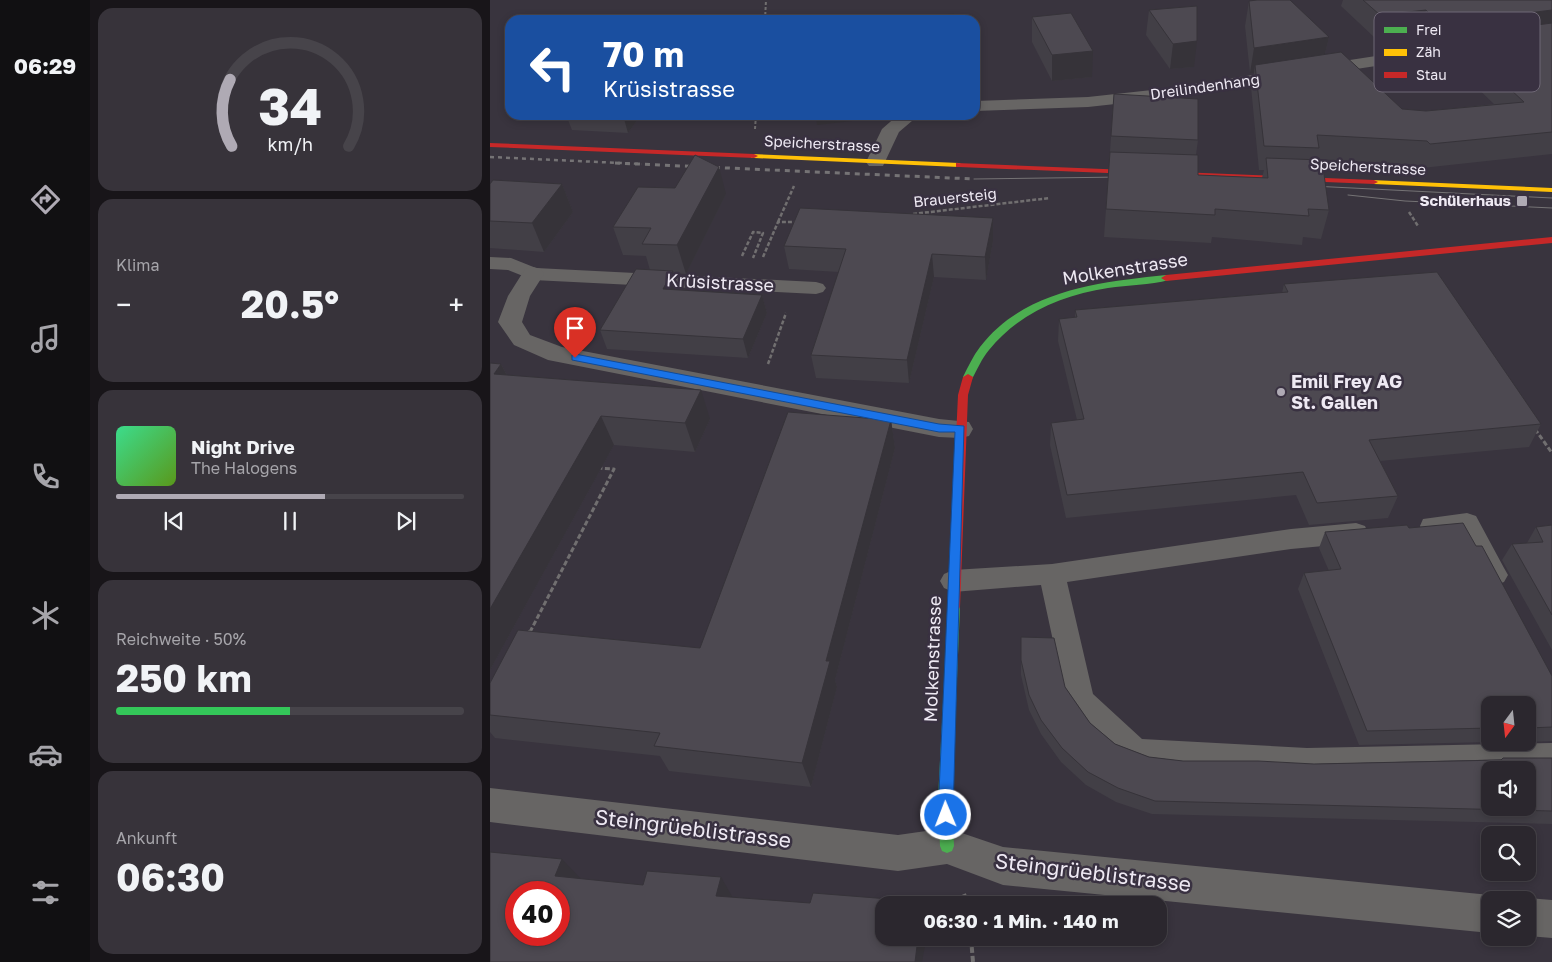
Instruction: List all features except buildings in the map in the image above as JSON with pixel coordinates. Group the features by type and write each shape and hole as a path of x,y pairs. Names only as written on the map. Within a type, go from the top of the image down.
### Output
{"main road":[{"name":"Speicherstrasse","path":"490,145 1153,174 1214,174 1552,190"},
{"name":"Speicherstrasse","path":"1153,174 1257,189"},
{"name":"Molkenstrasse","path":"947,846 945,799 953,582 963,395 967,375 979,352 996,331 1018,315 1045,301 1084,289 1269,267 1552,240"}],"street":[{"name":"Dreilindenhang","path":"980,106 1088,102 1144,96 1374,60"},
{"path":"876,162 892,129 904,120"},
{"path":"533,274 519,296 510,322 522,340 557,354 939,428 960,429"},
{"name":"Steingrüeblistrasse","path":"490,805 898,853 947,846 1003,866 1481,913"},
{"path":"1536,918 1552,919"}],"lane":[{"name":"Krüsistrasse","path":"490,263 511,264 533,274 816,288"},
{"path":"1408,528 1467,523 1505,594"},
{"path":"953,582 1052,574 1291,539 1379,531"},
{"path":"1052,574 1080,701 1136,752 1307,762 1552,757"}],"path":[{"path":"765,15 766,0"},
{"path":"729,284 753,232 763,233 752,258 762,258 793,189"},
{"name":"Brauersteig","path":"909,214 1043,200 1052,197"},
{"path":"778,222 806,222"},
{"path":"758,393 787,312"},
{"path":"1532,424 1552,453"},
{"path":"524,643 614,469 587,467"},
{"path":"972,946 973,962"}],"tram line":[{"path":"974,179 1123,177"},
{"path":"1312,186 1552,198"},
{"path":"1348,195 1405,201 1552,208"}],"railway":[{"path":"490,157 642,164"},
{"path":"615,163 974,179"}],"traffic: fast":[{"path":"968,377 983,350 1003,328 1025,312 1051,300 1078,291 1107,285 1166,278"},
{"path":"947,846 945,799 954,607"}],"traffic: slow":[{"path":"754,156 959,165"},
{"path":"1374,182 1552,190"}],"traffic: jam":[{"path":"490,145 754,156"},
{"path":"959,165 1374,182"},
{"path":"1166,278 1552,240"},
{"path":"954,607 963,395 968,377"}],"place":[{"name":"Schülerhaus","path":"1522,201"},
{"name":"Emil Frey AG St. Gallen","path":"1281,392"}],"route":[{"path":"575,358 939,428 960,429 945,799 946,815"}]}
